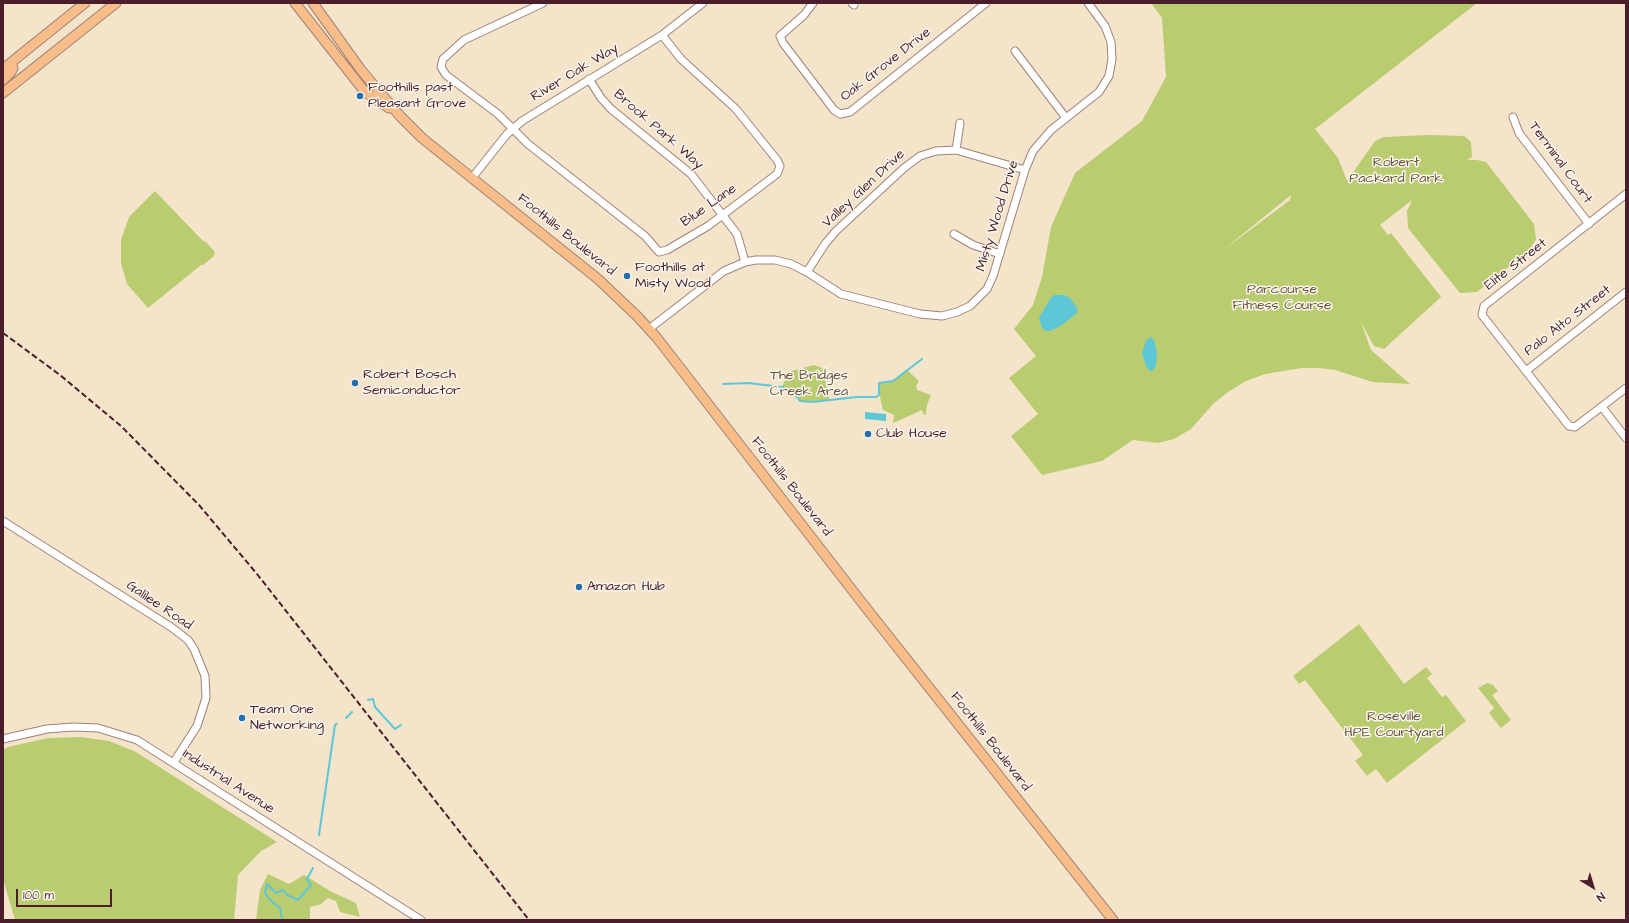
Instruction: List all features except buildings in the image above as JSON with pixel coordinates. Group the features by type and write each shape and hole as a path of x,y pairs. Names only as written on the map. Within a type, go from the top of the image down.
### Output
{"main road":[{"path":"3,70 85,3"},
{"path":"3,93 116,3"},
{"name":"Foothills Boulevard","path":"295,3 365,92 400,116"},
{"name":"Foothills Boulevard","path":"313,3 342,41 361,70 400,116 422,138 598,279 649,329 1112,920"},
{"path":"317,30 332,41 342,41"},
{"path":"331,49 338,49 361,70"},
{"path":"3,80 13,68 11,63"}],"street":[{"path":"512,129 498,114 446,75 441,67 443,59 464,40 543,3"},
{"name":"River Oak Way","path":"472,178 512,129 532,114 662,35 703,3"},
{"name":"Oak Grove Drive","path":"813,3 804,15 780,36 783,43 834,110 840,114 850,112 986,3"},
{"name":"Misty Wood Drive","path":"649,329 724,271 745,262 775,260 791,264 807,272 841,294 920,314 942,316 964,309 982,296 992,280 1029,159 1039,143 1066,118 1099,92 1109,76 1113,51 1109,33 1088,3"},
{"name":"Blue Lane","path":"512,129 528,144 645,236 659,252 667,250 708,226 776,174 780,166 777,160 742,116 681,59 662,35"},
{"path":"1016,51 1066,118"},
{"name":"Brook Park Way","path":"589,79 601,98 611,109 686,169 737,234 745,262"},
{"name":"Terminal Court","path":"1513,117 1519,133 1589,224"},
{"path":"956,150 960,123"},
{"name":"Valley Glen Drive","path":"807,272 830,237 904,168 927,153 956,150 1025,170"},
{"name":"Elite Street","path":"1626,194 1484,306 1482,316 1569,426 1575,427 1626,388"},
{"path":"954,234 973,245 1000,254"},
{"name":"Palo Alto Street","path":"1526,371 1626,292"},
{"path":"1602,407 1626,438"},
{"name":"Galilee Road","path":"3,521 171,627 188,640 194,649 205,676 206,698 197,726 174,762"},
{"name":"Industrial Avenue","path":"3,739 47,729 73,727 98,728 137,740 174,762 421,920"}],"green space":[{"path":"1151,3 1477,3 1315,129 1338,158 1347,181 1375,141 1384,137 1428,135 1464,136 1471,142 1472,157 1467,160 1486,162 1534,224 1536,239 1528,252 1477,292 1460,293 1408,228 1407,211 1412,200 1380,225 1388,235 1391,233 1441,297 1384,349 1374,346 1361,322 1371,350 1410,384 1373,382 1335,370 1318,368 1302,368 1265,374 1246,381 1228,392 1214,403 1191,429 1174,439 1158,443 1133,440 1102,461 1042,475 1011,436 1038,414 1009,378 1036,356 1014,329 1033,305 1042,277 1051,227 1075,173 1142,121 1166,77 1162,18","holes":["1291,195 1290,200 1222,251"]},
{"path":"155,191 215,252 214,256 148,308 127,284 121,263 121,240 129,217"},
{"name":"The Bridges Creek Area","path":"814,365 822,368 830,400 812,402 800,401 792,391 782,387 788,372"},
{"path":"907,370 919,381 916,386 917,390 931,395 927,405 926,414 924,415 922,410 893,423 894,415 883,410 878,388 879,383 893,381"},
{"name":"Roseville HPE Courtyard","path":"1359,624 1404,684 1426,667 1432,674 1427,678 1442,697 1446,695 1466,721 1387,783 1376,769 1367,776 1355,761 1363,755 1305,680 1299,684 1293,676"},
{"path":"1487,683 1493,685 1498,691 1492,695 1511,720 1501,728 1489,713 1494,708 1478,688"},
{"path":"81,737 109,741 136,752 277,842 261,851 238,875 234,920 15,920 3,879 3,750 8,747 48,738"},
{"path":"268,874 289,884 304,875 332,892 356,903 360,917 340,912 336,901 328,898 321,904 310,907 310,920 256,920 260,890"}],"water":[{"path":"1054,295 1064,295 1069,297 1076,306 1078,312 1062,325 1050,331 1046,331 1042,328 1039,318"},
{"path":"1151,337 1154,340 1157,352 1156,366 1151,372 1146,366 1142,353 1146,341"},
{"path":"865,412 886,414 886,421 865,419"}],"waterway":[{"path":"723,384 748,383 782,387 792,391 800,401 812,402 857,397 876,397 879,395 879,383 893,381 922,359"},
{"path":"368,700 373,699 375,707 395,729 401,725"},
{"path":"346,718 352,712"},
{"path":"319,835 335,725 337,724"},
{"path":"282,920 280,908 270,900 265,893 267,884 276,893 283,890 287,895 298,900 311,885 307,879 313,868"}],"railway":[{"path":"3,333 60,375 121,426 199,505 257,574 529,920"}],"place":[{"name":"Foothills past Pleasant Grove","path":"360,96"},
{"name":"Foothills at Misty Wood","path":"627,276"},
{"name":"Robert Bosch Semiconductor","path":"355,383"},
{"name":"Club House","path":"868,434"},
{"name":"Amazon Hub","path":"579,587"},
{"name":"Team One Networking","path":"242,718"}],"park label":[{"name":"Robert Packard Park","path":"1396,172"},
{"name":"Parcourse Fitness Course","path":"1282,298"}]}
